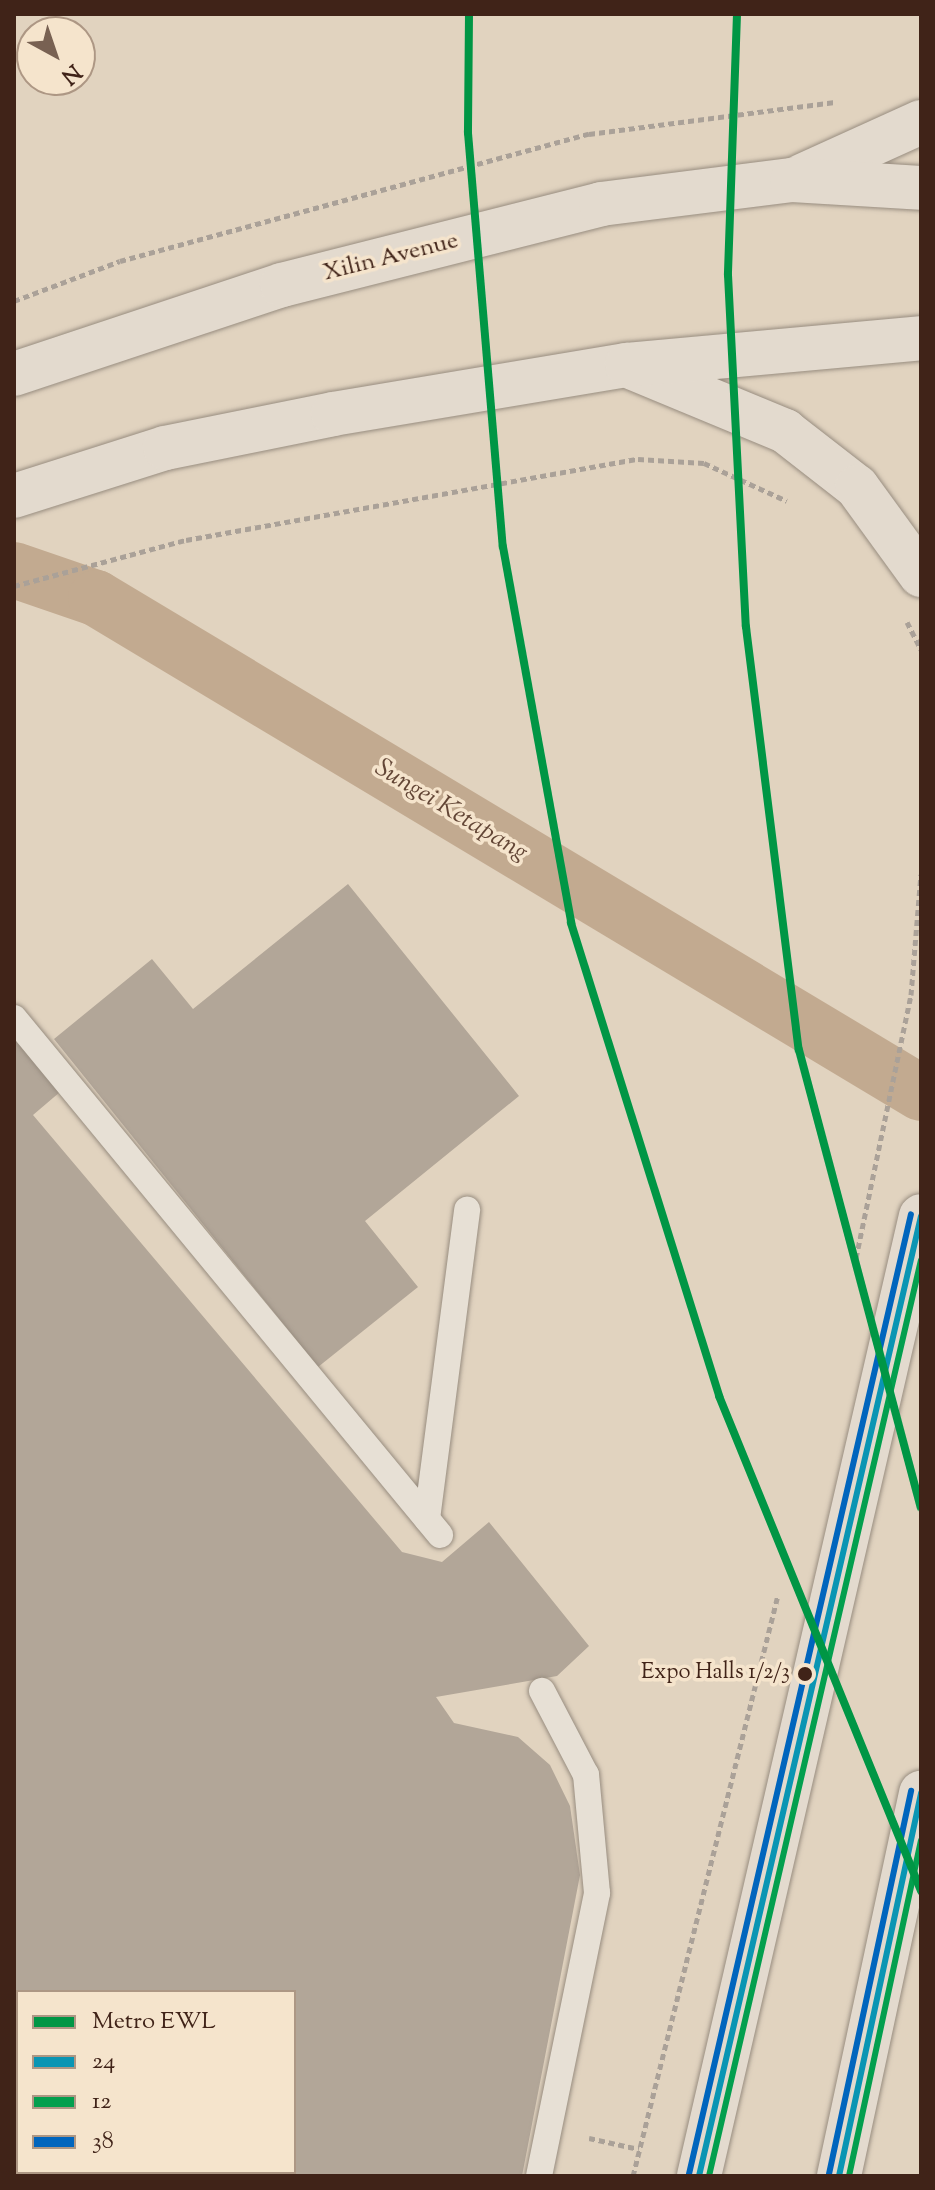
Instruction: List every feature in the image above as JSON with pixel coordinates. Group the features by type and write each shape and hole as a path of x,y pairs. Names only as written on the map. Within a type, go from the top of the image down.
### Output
{"main road":[{"path":"792,180 921,122"},
{"name":"Xilin Avenue","path":"14,374 282,285 601,204 792,180 921,188"},
{"path":"14,496 165,448 627,365 921,338"},
{"path":"627,365 785,431 857,487 921,575"},
{"path":"699,2176 921,1216"},
{"path":"839,2176 921,1793"}],"lane":[{"path":"14,1018 433,1527 467,1210"},
{"path":"539,2176 597,1893 586,1775 542,1691"}],"path":[{"path":"14,301 120,261 589,134 841,101"},
{"path":"14,586 186,540 638,459 704,463 793,504"},
{"path":"904,618 921,650"},
{"path":"853,1271 911,995 921,874"},
{"path":"633,2176 782,1579"},
{"path":"577,2135 639,2149"}],"building":[{"path":"348,884 519,1096 365,1221 418,1287 318,1367 54,1039 152,959 193,1009"},
{"path":"14,1037 60,1092 33,1115 402,1552 442,1562 489,1522 589,1646 557,1676 436,1697 454,1723 518,1737 550,1765 570,1806 580,1875 522,2176 14,2176"}],"waterway":[{"name":"Sungei Ketapang","path":"14,570 96,598 921,1093"}],"metro line":[{"name":"EWL","path":"469,14 468,133 503,547 571,923 719,1396 921,1891"},
{"name":"EWL","path":"737,14 728,275 746,627 799,1050 921,1507"}],"transit line":[{"name":"38","path":"689,2174 911,1214"},
{"name":"24","path":"699,2176 921,1216"},
{"name":"12","path":"709,2176 921,1260"},
{"name":"38","path":"829,2174 911,1791"},
{"name":"24","path":"839,2176 921,1793"},
{"name":"12","path":"849,2176 921,1841"}],"place":[{"name":"Expo Halls 1/2/3","path":"805,1674"}]}
